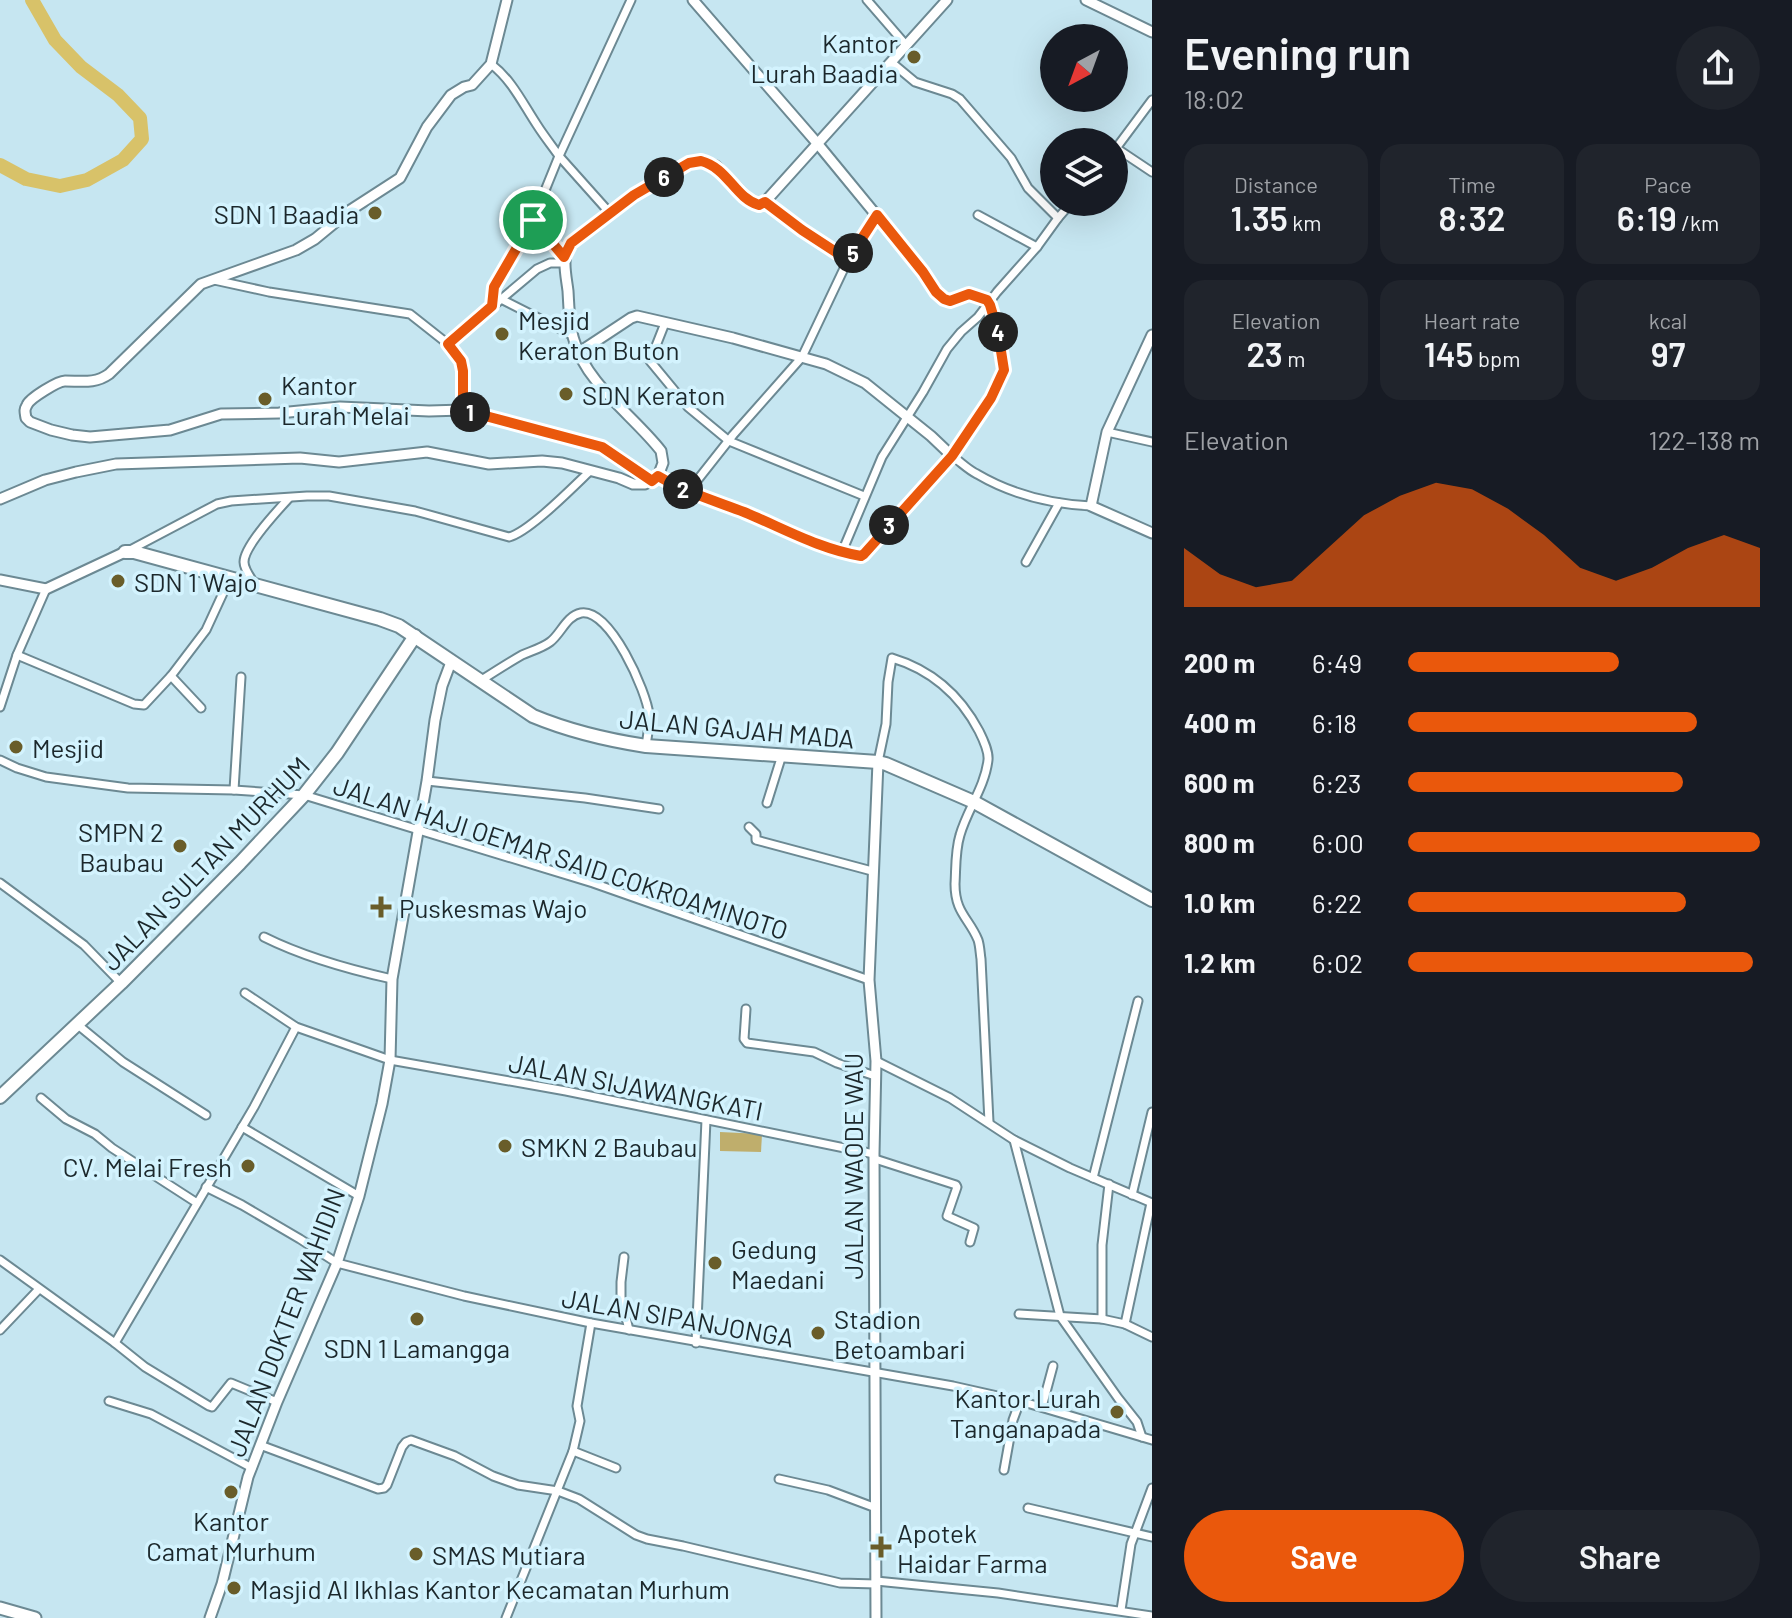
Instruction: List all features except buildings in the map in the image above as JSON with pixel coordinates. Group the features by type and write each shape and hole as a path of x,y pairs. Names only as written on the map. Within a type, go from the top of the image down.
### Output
{"highway":[{"name":"JALAN GAJAH MADA","path":"125,552 399,626 533,716 616,742 878,762 974,802 1152,900"},
{"name":"JALAN SULTAN MURHUM","path":"0,1097 121,983 304,795 337,753 415,636"}],"main road":[{"path":"0,1608 28,1617"},
{"path":"0,1616 7,1618"}],"street":[{"path":"507,0 491,64 472,85 451,95 427,127 398,181 290,253 201,284 109,374 93,382 62,381 28,402 26,418 51,430 90,437 170,430 221,414 279,413 340,407 463,410 602,447 655,478 688,492 816,544 858,556 864,554 952,456 991,398 1003,375 998,332 988,303 982,298 969,294 950,301 936,292 877,215 693,0"},
{"path":"492,306 494,287 533,220 631,0"},
{"path":"867,0 906,45"},
{"path":"0,499 45,480 116,464 300,458 350,462 427,452 489,464 562,463 638,485 648,484 663,463 661,451 603,388 578,353 572,335 564,260 571,243 609,212 689,163 701,161 716,166 751,202 759,205 765,202 947,0"},
{"path":"1086,0 1152,32"},
{"path":"842,552 888,446 947,349 1037,247 1058,218 1028,188 1011,158 960,99 915,82 891,62"},
{"path":"491,64 503,73 559,156 609,212"},
{"path":"1128,132 1152,100"},
{"path":"1128,158 1152,172"},
{"path":"765,202 848,260"},
{"path":"688,492 802,357 848,260 877,215"},
{"path":"978,215 1037,247"},
{"path":"533,220 564,260"},
{"path":"448,344 537,269 564,260"},
{"path":"212,279 283,294 410,314 448,344 461,361 463,410"},
{"path":"501,299 572,335"},
{"path":"578,353 637,316 826,364 865,383 961,465 999,485 1035,498 1091,506 1152,533"},
{"path":"665,323 651,364 688,407 729,441 864,496"},
{"path":"1091,506 1107,432 1152,335"},
{"path":"1107,432 1152,442"},
{"path":"0,580 46,589 217,504 231,501 329,496 415,511 509,537 515,536 590,471"},
{"path":"256,586 244,566 245,556 264,525 289,498"},
{"path":"1026,562 1059,503"},
{"path":"17,655 139,706 144,705 206,630 230,578"},
{"path":"0,707 17,655 46,589"},
{"path":"480,681 521,656 550,643 570,618 584,612 592,614 613,633 634,670 649,716 646,746"},
{"path":"878,762 886,724 892,658 931,675 953,694 969,712 982,737 988,757 962,829 957,852 956,898 960,912 978,940 981,959 989,1122"},
{"name":"JALAN DOKTER WAHIDIN","path":"210,1618 260,1445 337,1263 359,1196 390,1060 392,979 435,720 451,662"},
{"path":"171,676 201,708"},
{"path":"234,790 241,677"},
{"path":"767,803 782,755"},
{"name":"JALAN HAJI OEMAR SAID COKROAMINOTO","path":"0,760 46,777 128,788 304,795 593,883 869,980"},
{"name":"JALAN WAODE WAU","path":"876,1618 876,1061 869,980 878,762"},
{"path":"427,781 659,809"},
{"path":"749,827 757,834 756,840 872,871"},
{"path":"1,885 84,945 121,983"},
{"path":"264,937 292,951 392,979"},
{"name":"JALAN SIJAWANGKATI","path":"245,993 296,1027 390,1060 566,1091 874,1156 956,1185 947,1216 974,1228 970,1242"},
{"path":"1093,1178 1138,1001"},
{"path":"746,1009 744,1039 747,1043 814,1052 875,1076"},
{"path":"78,1025 123,1062 206,1115"},
{"path":"115,1343 242,1127 296,1027"},
{"path":"876,1061 950,1098 1014,1140 1152,1203 1125,1324"},
{"path":"41,1098 66,1119 95,1134 197,1203"},
{"path":"1132,1195 1152,1112"},
{"path":"696,1343 706,1120"},
{"path":"242,1127 359,1196"},
{"path":"1014,1140 1060,1316 1137,1422 1142,1437"},
{"path":"1102,1319 1102,1245 1109,1184"},
{"name":"JALAN SIPANJONGA","path":"206,1187 242,1205 337,1263 464,1296 591,1323 953,1386 1020,1401 1152,1440"},
{"path":"624,1257 621,1297 629,1330"},
{"path":"0,1260 145,1367 209,1406 212,1407 231,1383 277,1402"},
{"path":"0,1330 39,1289"},
{"path":"1019,1314 1102,1319 1125,1324 1152,1337"},
{"path":"506,1618 573,1451 580,1421 577,1406 591,1323"},
{"path":"1042,1407 1053,1366"},
{"path":"109,1401 151,1414 252,1468"},
{"path":"1004,1470 1013,1420 1020,1401"},
{"path":"260,1445 378,1489 387,1485 402,1447 411,1440 518,1485 558,1491 579,1499 647,1539 840,1583 876,1582 998,1593 1152,1616"},
{"path":"573,1451 616,1468"},
{"path":"779,1479 828,1490 876,1508"},
{"path":"1121,1610 1131,1544 1152,1488"},
{"path":"1028,1508 1152,1537"}],"shaded area":[{"path":"720,1132 762,1134 761,1152 720,1151"}],"waterway":[{"path":"0,165 26,179 60,186 87,180 123,160 142,139 140,118 55,40 32,0"}],"place":[{"name":"Kantor Lurah Baadia","path":"914,57"},
{"name":"SDN 1 Baadia","path":"375,213"},
{"name":"Mesjid Keraton Buton","path":"502,334"},
{"name":"SDN Keraton","path":"566,394"},
{"name":"Kantor Lurah Melai","path":"265,399"},
{"name":"SDN 1 Wajo","path":"118,581"},
{"name":"Mesjid","path":"16,747"},
{"name":"SMPN 2 Baubau","path":"180,846"},
{"name":"Puskesmas Wajo","path":"381,907"},
{"name":"SMKN 2 Baubau","path":"505,1146"},
{"name":"CV. Melai Fresh","path":"248,1166"},
{"name":"Gedung Maedani","path":"715,1263"},
{"name":"SDN 1 Lamangga","path":"417,1319"},
{"name":"Stadion Betoambari","path":"818,1333"},
{"name":"Kantor Lurah Tanganapada","path":"1117,1412"},
{"name":"Kantor Camat Murhum","path":"231,1492"},
{"name":"Apotek Haidar Farma","path":"881,1547"},
{"name":"SMAS Mutiara","path":"416,1554"},
{"name":"Masjid Al Ikhlas Kantor Kecamatan Murhum","path":"234,1588"}],"route":[{"path":"701,161 716,166 751,202 759,205 765,202 848,260 877,215 944,299 950,301 969,294 987,300 998,332 1003,375 952,456 864,554 858,556 816,544 688,492 658,476 652,481 602,447 463,410 461,361 448,344 492,306 494,287 533,220 564,257 571,243 609,212 689,163 701,161"}]}
